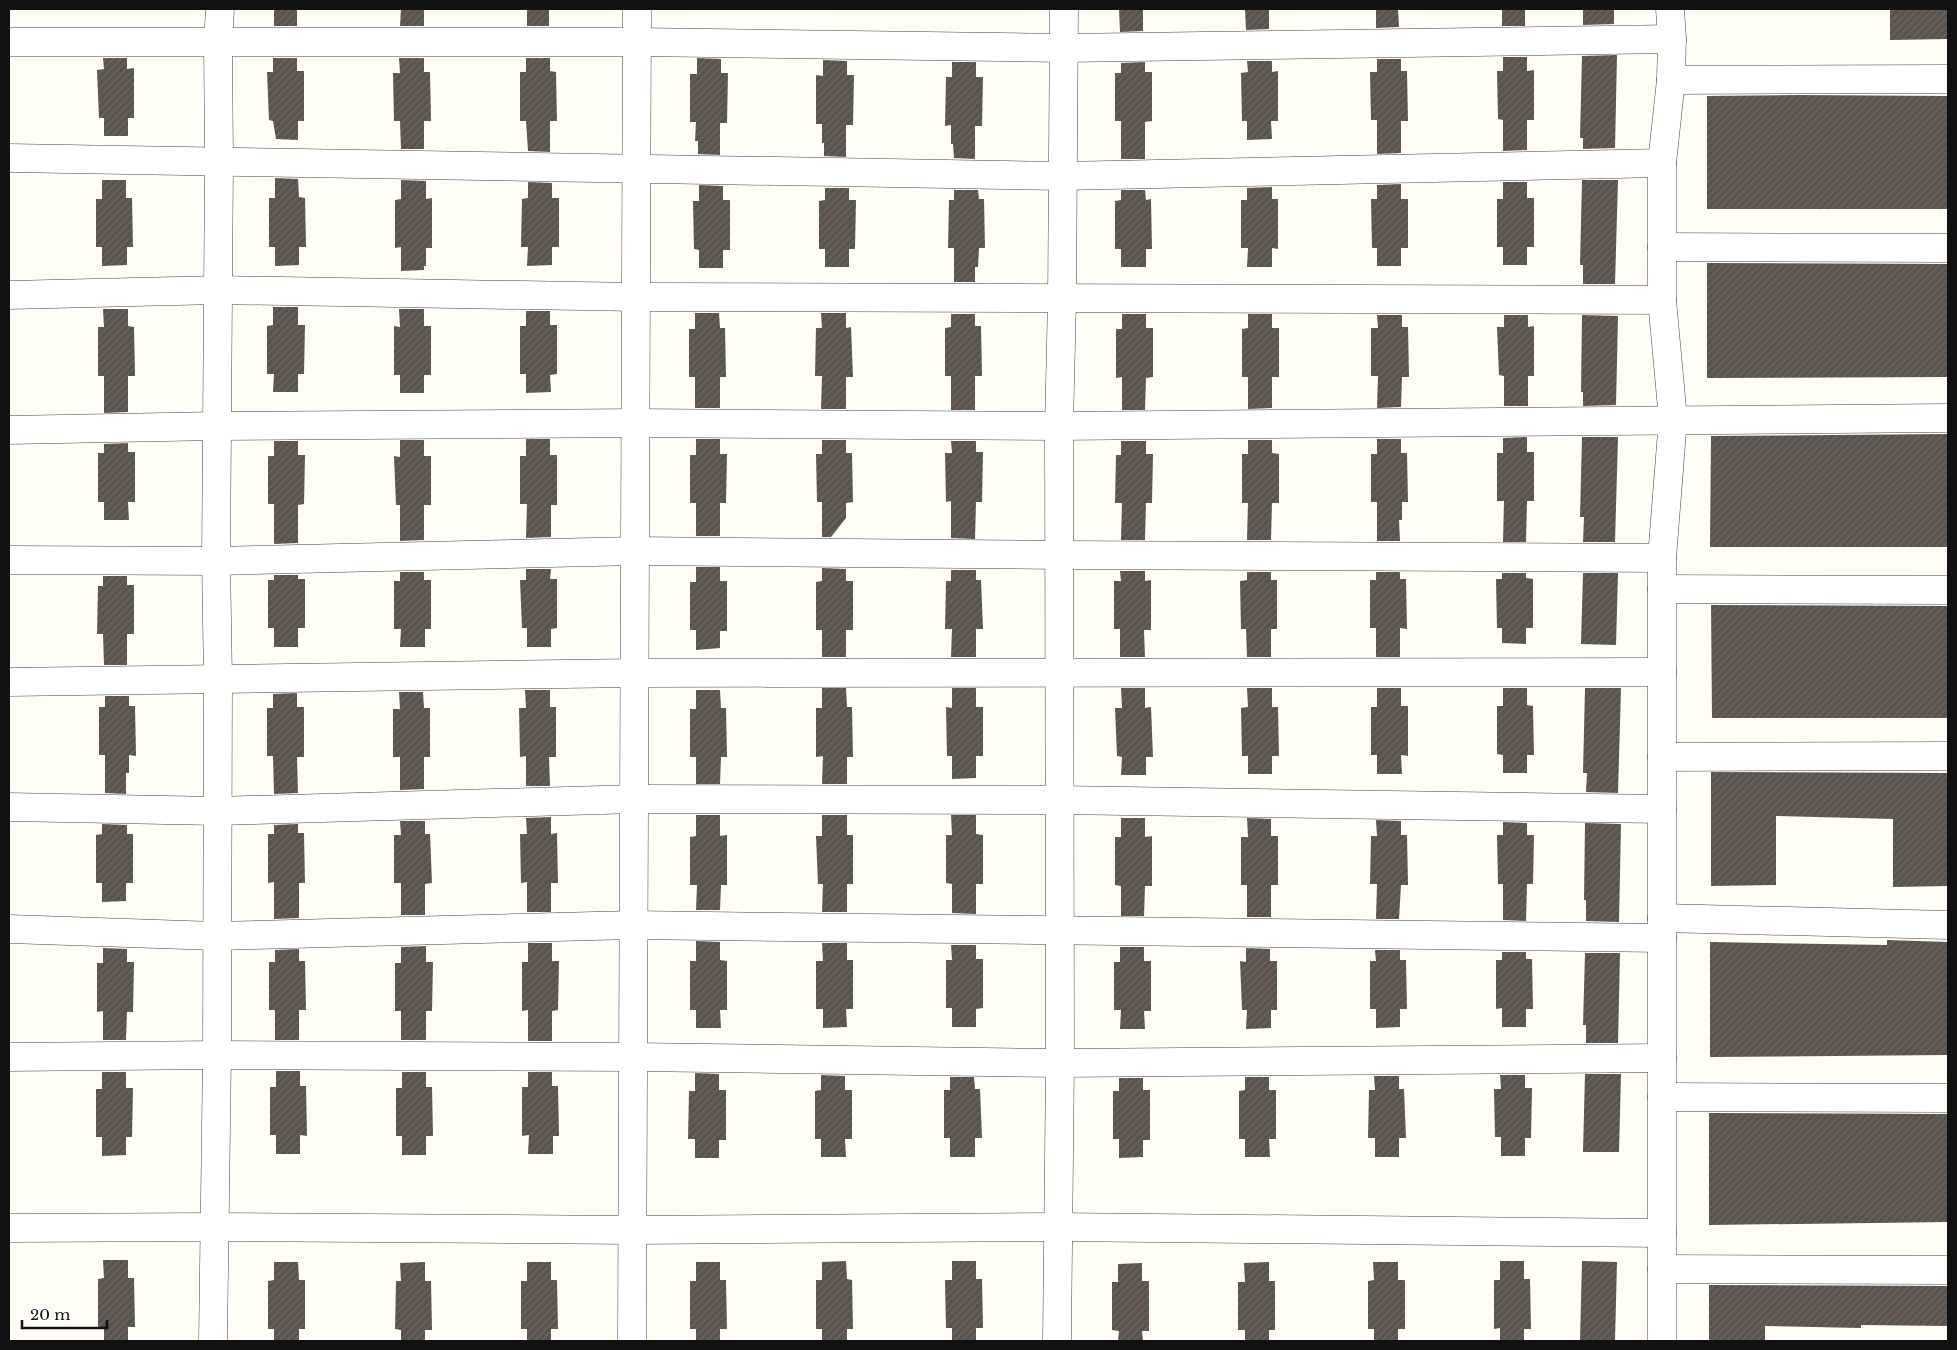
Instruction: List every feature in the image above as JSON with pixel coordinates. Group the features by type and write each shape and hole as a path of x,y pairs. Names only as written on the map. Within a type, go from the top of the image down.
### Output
{"street":[{"path":"213,1341 217,1055 218,679 216,561 218,43 220,9"},
{"path":"632,1341 636,673 635,423 638,168 637,9"},
{"path":"1056,1341 1060,1063 1060,672 1058,556 1064,9"},
{"path":"1662,1341 1662,558 1673,419 1662,300 1662,162 1671,80 1672,39 1670,9"},
{"path":"9,42 637,42 1064,48 1672,39"},
{"path":"1671,80 1948,79"},
{"path":"9,158 219,160 1063,176 1662,162"},
{"path":"1662,247 1948,248"},
{"path":"9,295 218,290 637,298 1662,300"},
{"path":"9,430 217,426 635,423 1059,426 1948,418"},
{"path":"9,560 216,561 635,551 1058,556 1662,558"},
{"path":"1662,589 1948,590"},
{"path":"9,682 636,673 1662,672"},
{"path":"1662,757 1948,756"},
{"path":"9,806 217,812 635,799 1060,800 1662,809"},
{"path":"9,929 216,936 634,924 1059,931 1948,925"},
{"path":"9,1057 217,1055 634,1057 1060,1063 1662,1058"},
{"path":"1662,1096 1948,1098"},
{"path":"9,1228 214,1227 633,1230 1057,1227 1662,1233"},
{"path":"1662,1270 1948,1270"}],"building":[{"path":"274,9 297,9 297,26 274,26"},
{"path":"401,9 424,9 424,26 400,26"},
{"path":"527,9 549,9 549,26 527,26"},
{"path":"1119,9 1143,9 1143,31 1120,32"},
{"path":"1245,9 1269,9 1269,29 1246,30"},
{"path":"1376,9 1398,9 1399,27 1376,28"},
{"path":"1502,9 1525,9 1525,26 1502,26"},
{"path":"1583,9 1614,9 1614,24 1583,25"},
{"path":"1890,9 1948,9 1948,39 1890,40"},
{"path":"1617,55 1615,148 1583,149 1583,138 1580,138 1582,56"},
{"path":"1503,57 1527,57 1527,71 1534,70 1534,120 1527,120 1527,150 1503,151 1503,120 1498,119 1497,71 1503,71"},
{"path":"103,58 127,58 127,69 134,68 134,118 128,118 128,136 104,136 104,118 99,118 97,70 104,69"},
{"path":"273,58 297,58 297,71 304,71 304,121 298,121 298,140 276,139 273,121 269,120 267,72 273,72"},
{"path":"399,58 424,58 424,72 430,72 431,121 424,121 424,149 401,149 400,121 394,121 393,73 400,73"},
{"path":"526,58 550,58 550,71 556,72 557,121 550,121 550,152 528,151 526,121 520,121 520,72 526,72"},
{"path":"697,58 721,59 721,73 728,73 727,123 720,123 720,155 698,154 698,141 695,141 696,122 690,122 690,74 697,74"},
{"path":"1377,59 1401,59 1401,71 1407,71 1408,121 1401,121 1401,153 1377,154 1377,120 1371,120 1370,72 1377,72"},
{"path":"823,60 847,61 847,75 854,75 853,125 846,125 846,157 824,156 822,124 816,124 816,75 823,76"},
{"path":"1247,61 1272,61 1272,72 1278,71 1278,121 1271,121 1272,139 1247,140 1247,121 1242,121 1241,73 1248,72"},
{"path":"952,62 976,62 976,77 983,77 982,126 975,126 975,159 954,158 953,144 951,144 951,125 945,126 946,77 952,77"},
{"path":"1145,62 1145,72 1152,72 1152,121 1145,122 1145,159 1121,159 1121,121 1115,121 1115,73 1121,73 1121,63"},
{"path":"1707,96 1948,96 1948,209 1707,209"},
{"path":"275,178 298,179 299,197 305,198 306,247 299,247 299,265 275,266 275,247 269,247 269,198 275,198"},
{"path":"102,180 126,180 126,198 132,198 133,247 127,247 127,265 102,266 102,247 96,247 96,199 102,199"},
{"path":"401,180 426,181 426,199 432,198 432,248 426,248 426,266 424,266 424,270 401,271 401,247 395,248 395,200 401,199"},
{"path":"1582,180 1618,180 1615,284 1583,284 1583,265 1580,265"},
{"path":"528,182 552,183 552,198 559,198 559,247 552,247 552,265 527,266 528,247 521,247 522,199 528,198"},
{"path":"1503,182 1527,182 1527,198 1534,198 1534,247 1527,247 1527,265 1503,265 1503,247 1497,247 1497,199 1503,199"},
{"path":"1401,184 1401,199 1408,199 1408,248 1401,248 1401,266 1377,266 1377,248 1372,248 1371,199 1377,199 1377,185"},
{"path":"699,185 723,186 723,200 730,200 730,250 723,250 723,268 699,268 699,250 694,249 693,201 699,201"},
{"path":"1272,187 1272,199 1278,199 1278,249 1272,248 1272,267 1247,267 1248,248 1241,248 1241,200 1247,200 1247,188"},
{"path":"825,188 849,188 849,200 856,200 855,249 849,249 849,267 825,267 825,249 819,249 819,201 825,200"},
{"path":"954,190 978,190 979,199 984,199 985,248 979,248 978,267 975,267 975,282 954,282 954,248 948,248 949,200 954,200"},
{"path":"1121,190 1145,190 1146,200 1151,199 1152,249 1146,249 1146,267 1121,267 1121,249 1115,249 1115,201 1121,200"},
{"path":"1707,263 1948,264 1948,377 1707,378"},
{"path":"273,307 298,307 298,325 305,325 304,374 298,374 298,392 273,392 274,374 267,374 267,326 273,325"},
{"path":"103,309 128,309 128,326 134,327 135,376 128,376 128,412 104,413 104,376 98,376 98,327 104,327"},
{"path":"399,309 424,309 424,326 431,326 431,375 424,375 424,393 400,393 400,375 394,375 394,326 400,327"},
{"path":"526,311 550,311 550,325 557,325 557,374 550,375 551,392 526,393 526,374 520,374 520,326 526,326"},
{"path":"695,313 719,313 720,328 725,328 726,377 720,377 720,408 695,408 695,377 689,377 689,329 695,329"},
{"path":"821,313 846,313 846,328 851,327 853,377 846,377 846,409 821,409 822,376 815,376 816,328 822,328"},
{"path":"951,314 975,314 975,326 981,326 982,376 975,376 975,410 951,410 951,376 945,376 945,328 951,327"},
{"path":"1122,314 1146,314 1146,328 1153,328 1153,377 1146,378 1145,410 1122,410 1122,377 1116,378 1116,329 1122,329"},
{"path":"1248,314 1272,314 1272,328 1279,328 1279,377 1272,377 1272,408 1248,409 1248,377 1242,377 1242,329 1248,328"},
{"path":"1377,315 1402,315 1402,327 1408,327 1409,377 1402,377 1401,407 1377,408 1378,376 1371,376 1371,328 1378,328"},
{"path":"1504,315 1528,315 1528,327 1534,326 1534,376 1528,376 1528,406 1504,406 1504,376 1499,375 1497,327 1504,327"},
{"path":"1582,315 1618,316 1616,405 1583,406 1583,392 1581,392"},
{"path":"1948,434 1948,547 1710,547 1711,436"},
{"path":"1527,437 1527,452 1534,452 1534,501 1527,501 1526,542 1503,542 1504,501 1497,501 1497,453 1503,453 1503,438"},
{"path":"1582,437 1618,437 1615,542 1583,542 1584,517 1580,517"},
{"path":"526,439 550,439 550,455 557,455 557,505 551,505 551,537 526,538 527,504 520,504 520,456 526,456"},
{"path":"696,439 720,439 720,454 727,454 726,503 720,503 720,536 696,536 696,503 690,503 690,455 696,455"},
{"path":"1377,439 1401,439 1401,453 1407,453 1408,502 1402,502 1402,520 1399,520 1400,541 1377,541 1377,502 1371,502 1371,454 1377,454"},
{"path":"400,440 424,440 424,456 431,456 431,505 424,505 424,540 400,541 400,505 396,505 394,456 400,457"},
{"path":"822,440 846,440 846,453 852,453 853,502 846,503 846,518 831,537 822,537 822,502 817,502 816,454 822,454"},
{"path":"1248,440 1272,440 1272,453 1279,454 1279,503 1272,503 1271,540 1247,540 1248,503 1242,503 1242,454 1248,454"},
{"path":"274,441 298,441 298,455 305,455 304,504 298,505 298,543 274,544 274,504 268,504 268,456 274,456"},
{"path":"951,441 976,441 976,452 983,452 982,502 976,502 975,539 951,538 951,501 946,502 945,453 952,453"},
{"path":"1121,441 1146,441 1146,454 1153,454 1152,503 1146,503 1145,540 1121,540 1122,503 1115,503 1116,455 1121,455"},
{"path":"128,443 128,452 135,452 135,502 128,502 129,520 104,520 104,502 98,502 98,453 104,453 104,444"},
{"path":"696,567 720,567 720,581 727,581 727,631 720,631 720,648 696,650 696,630 690,630 690,582 696,582"},
{"path":"822,568 846,569 846,581 853,581 853,630 846,630 846,657 822,657 822,630 816,630 816,582 822,581"},
{"path":"526,569 551,569 550,579 557,579 557,628 551,629 551,647 527,647 527,628 522,628 520,580 526,580"},
{"path":"951,570 976,570 976,580 981,580 983,629 976,629 976,657 951,657 952,629 945,629 946,581 951,581"},
{"path":"1120,571 1145,571 1145,581 1151,580 1151,630 1144,630 1145,657 1120,657 1120,629 1114,629 1114,581 1121,581"},
{"path":"400,572 424,572 424,580 431,580 431,629 425,629 425,647 400,647 401,629 394,629 394,581 400,581"},
{"path":"1247,572 1271,572 1271,580 1277,580 1277,629 1271,629 1271,657 1247,657 1246,629 1241,629 1240,581 1247,580"},
{"path":"1376,572 1400,572 1400,579 1406,579 1407,629 1400,628 1400,657 1376,657 1376,628 1370,628 1370,580 1376,580"},
{"path":"1502,573 1526,573 1526,578 1533,579 1533,628 1526,628 1526,644 1502,643 1502,628 1497,628 1496,579 1502,579"},
{"path":"1583,573 1618,573 1616,645 1581,644"},
{"path":"274,575 298,575 298,579 305,579 305,628 298,628 298,647 274,647 274,628 268,628 268,580 274,580"},
{"path":"103,576 127,576 127,585 134,585 134,634 127,634 127,665 104,665 103,634 97,634 98,586 103,586"},
{"path":"1711,605 1948,606 1948,718 1712,718"},
{"path":"822,688 846,688 847,707 852,707 853,757 847,757 847,784 822,784 823,756 816,757 816,708 822,708"},
{"path":"952,688 976,688 976,707 983,707 983,756 976,756 976,778 952,779 952,756 947,756 946,707 952,708"},
{"path":"1121,688 1145,688 1145,708 1151,707 1153,757 1146,757 1146,775 1121,775 1122,757 1117,756 1115,708 1122,708"},
{"path":"1247,688 1272,688 1272,707 1278,707 1279,756 1272,756 1272,774 1248,774 1248,756 1242,756 1241,708 1248,707"},
{"path":"1377,688 1401,688 1401,706 1408,706 1408,756 1401,755 1402,774 1377,774 1377,755 1371,755 1371,707 1377,707"},
{"path":"1503,688 1527,688 1527,705 1533,706 1534,755 1527,755 1527,773 1503,773 1503,755 1497,754 1497,706 1503,706"},
{"path":"1585,688 1621,688 1618,793 1586,792 1587,773 1583,773"},
{"path":"525,690 550,690 550,707 556,707 556,757 549,757 550,786 526,786 526,756 520,757 519,708 526,708"},
{"path":"696,690 720,690 721,708 726,708 727,757 721,757 720,784 696,784 696,757 690,757 690,709 696,709"},
{"path":"399,692 423,692 424,708 430,708 430,757 424,757 424,789 400,790 400,757 393,757 393,709 400,709"},
{"path":"297,693 297,707 304,707 304,757 297,757 298,793 274,794 273,756 267,756 267,708 273,708 273,694"},
{"path":"105,696 129,696 129,706 135,706 136,756 129,755 129,773 126,773 126,794 105,793 105,755 99,755 99,707 105,707"},
{"path":"1711,772 1948,773 1948,886 1893,887 1893,819 1776,816 1776,885 1711,886"},
{"path":"696,815 720,815 720,836 727,835 727,885 721,885 720,910 696,910 697,885 690,885 690,837 696,836"},
{"path":"822,815 847,815 847,835 853,835 853,884 847,884 847,912 822,912 823,884 818,884 816,836 822,836"},
{"path":"951,815 976,815 976,834 983,835 983,884 976,884 976,914 952,913 952,884 946,883 946,835 952,835"},
{"path":"551,817 551,834 557,833 558,883 551,883 551,912 527,912 527,882 521,883 520,834 527,834 526,818"},
{"path":"1121,818 1145,818 1145,837 1152,836 1152,886 1145,886 1144,916 1121,916 1121,886 1115,885 1115,837 1121,837"},
{"path":"1247,818 1271,819 1271,836 1278,836 1278,885 1271,885 1271,917 1247,917 1247,885 1241,885 1241,837 1248,837"},
{"path":"1376,820 1401,821 1401,835 1407,835 1408,885 1401,885 1399,919 1376,919 1377,884 1370,884 1371,836 1377,836"},
{"path":"400,821 425,821 425,834 430,834 432,883 425,884 425,915 401,915 401,883 394,883 394,835 401,835"},
{"path":"1503,822 1527,823 1527,835 1534,835 1533,884 1527,884 1526,921 1503,920 1503,884 1498,884 1497,835 1503,835"},
{"path":"1585,823 1621,824 1619,922 1586,921 1586,900 1584,900"},
{"path":"102,824 127,825 127,834 133,834 133,883 126,883 126,901 102,902 102,883 96,883 96,835 102,834"},
{"path":"298,824 298,833 304,833 305,883 299,883 299,918 274,919 274,882 268,883 268,834 274,834 274,825"},
{"path":"1887,940 1948,942 1948,1055 1710,1057 1710,942 1887,945"},
{"path":"696,941 720,942 720,960 727,961 727,1010 720,1010 721,1028 696,1028 696,1010 690,1010 690,961 696,961"},
{"path":"528,943 552,943 552,961 559,961 558,1010 552,1011 552,1041 528,1041 528,1010 522,1011 522,962 528,962"},
{"path":"822,943 847,943 847,960 853,960 853,1009 846,1009 847,1027 823,1028 823,1009 816,1009 816,961 823,961"},
{"path":"951,945 976,945 976,959 983,959 983,1008 976,1009 976,1027 952,1027 952,1008 946,1008 946,960 952,960"},
{"path":"426,946 426,962 433,962 432,1011 426,1011 426,1040 401,1040 401,1011 395,1011 395,963 401,963 401,947"},
{"path":"1120,947 1144,947 1144,961 1151,961 1151,1011 1144,1011 1145,1029 1120,1029 1121,1010 1114,1010 1114,962 1120,962"},
{"path":"103,948 127,949 127,962 134,962 133,1012 127,1012 126,1040 103,1040 103,1011 97,1012 97,963 103,963"},
{"path":"1246,948 1270,949 1270,961 1277,961 1277,1010 1271,1010 1271,1028 1246,1029 1247,1010 1242,1010 1240,961 1246,962"},
{"path":"299,949 299,961 305,961 306,1010 299,1010 299,1040 275,1040 275,1010 269,1010 269,962 275,962 275,950"},
{"path":"1375,950 1400,950 1400,960 1406,960 1407,1009 1400,1009 1400,1027 1376,1028 1376,1009 1370,1009 1370,961 1376,961"},
{"path":"1502,952 1526,952 1526,959 1532,959 1533,1009 1526,1009 1526,1027 1502,1027 1502,1008 1496,1009 1496,960 1502,960"},
{"path":"1585,953 1620,953 1618,1043 1586,1043 1586,1025 1583,1025"},
{"path":"276,1071 300,1071 300,1086 306,1086 307,1136 300,1135 300,1154 276,1154 276,1135 270,1135 270,1087 276,1087"},
{"path":"102,1072 126,1072 126,1088 133,1088 132,1137 126,1137 126,1155 102,1156 102,1137 96,1137 96,1089 102,1089"},
{"path":"402,1072 426,1072 426,1087 432,1087 433,1136 426,1136 426,1155 402,1155 402,1136 396,1136 396,1088 402,1088"},
{"path":"528,1072 552,1072 552,1086 558,1086 559,1136 553,1136 553,1154 528,1154 529,1135 522,1136 522,1087 528,1087"},
{"path":"695,1073 719,1074 719,1090 726,1090 726,1140 719,1140 719,1158 695,1158 695,1139 688,1139 689,1091 695,1091"},
{"path":"1585,1074 1621,1074 1619,1152 1583,1152"},
{"path":"821,1075 845,1076 845,1090 852,1090 852,1139 845,1139 846,1157 821,1157 821,1139 815,1139 815,1091 821,1090"},
{"path":"1500,1075 1525,1075 1525,1088 1532,1088 1531,1138 1525,1138 1525,1156 1501,1156 1501,1137 1495,1137 1494,1089 1501,1089"},
{"path":"1374,1076 1399,1076 1399,1089 1404,1089 1406,1138 1399,1138 1399,1157 1375,1157 1375,1138 1368,1138 1369,1090 1375,1090"},
{"path":"950,1077 974,1077 975,1089 980,1089 982,1138 975,1138 975,1157 950,1157 950,1138 944,1138 944,1090 950,1090"},
{"path":"1245,1077 1269,1077 1269,1090 1276,1090 1276,1139 1269,1139 1270,1157 1245,1157 1245,1139 1239,1139 1239,1091 1245,1090"},
{"path":"1119,1078 1143,1078 1143,1090 1150,1090 1150,1140 1143,1140 1143,1157 1119,1158 1119,1139 1113,1139 1113,1091 1119,1091"},
{"path":"1709,1113 1948,1114 1948,1222 1709,1225"},
{"path":"103,1260 128,1260 128,1278 134,1278 135,1327 128,1327 128,1341 104,1341 104,1327 98,1327 98,1279 104,1278"},
{"path":"846,1261 847,1279 852,1280 853,1329 847,1329 847,1341 822,1341 822,1329 816,1329 816,1280 822,1280 822,1262"},
{"path":"952,1261 976,1261 976,1279 982,1279 983,1328 976,1328 976,1341 952,1341 952,1328 946,1328 945,1280 952,1280"},
{"path":"1500,1261 1524,1261 1524,1279 1530,1279 1531,1329 1524,1329 1524,1341 1500,1341 1500,1328 1494,1329 1494,1280 1500,1280"},
{"path":"1582,1261 1617,1262 1615,1341 1580,1341"},
{"path":"274,1262 298,1262 299,1280 305,1280 305,1329 299,1329 299,1341 274,1341 274,1329 268,1329 268,1281 274,1280"},
{"path":"425,1262 425,1281 431,1281 432,1330 425,1330 425,1341 401,1341 401,1330 395,1329 396,1281 401,1281 400,1263"},
{"path":"527,1262 551,1262 551,1280 557,1280 558,1329 551,1329 551,1341 527,1341 527,1329 521,1329 521,1281 527,1281"},
{"path":"696,1262 720,1262 720,1280 726,1280 727,1329 720,1329 720,1341 696,1341 696,1329 690,1329 690,1281 696,1281"},
{"path":"1269,1262 1269,1281 1275,1281 1275,1330 1269,1330 1269,1341 1245,1341 1245,1330 1238,1330 1238,1282 1245,1282 1244,1263"},
{"path":"1373,1262 1398,1262 1398,1280 1405,1280 1405,1329 1398,1329 1398,1341 1374,1341 1374,1329 1368,1329 1368,1281 1374,1280"},
{"path":"1142,1263 1142,1281 1149,1281 1149,1331 1142,1331 1143,1341 1118,1341 1119,1331 1112,1330 1112,1282 1118,1282 1118,1264"},
{"path":"1709,1285 1948,1286 1947,1326 1861,1325 1861,1328 1765,1326 1765,1341 1709,1341"}]}
